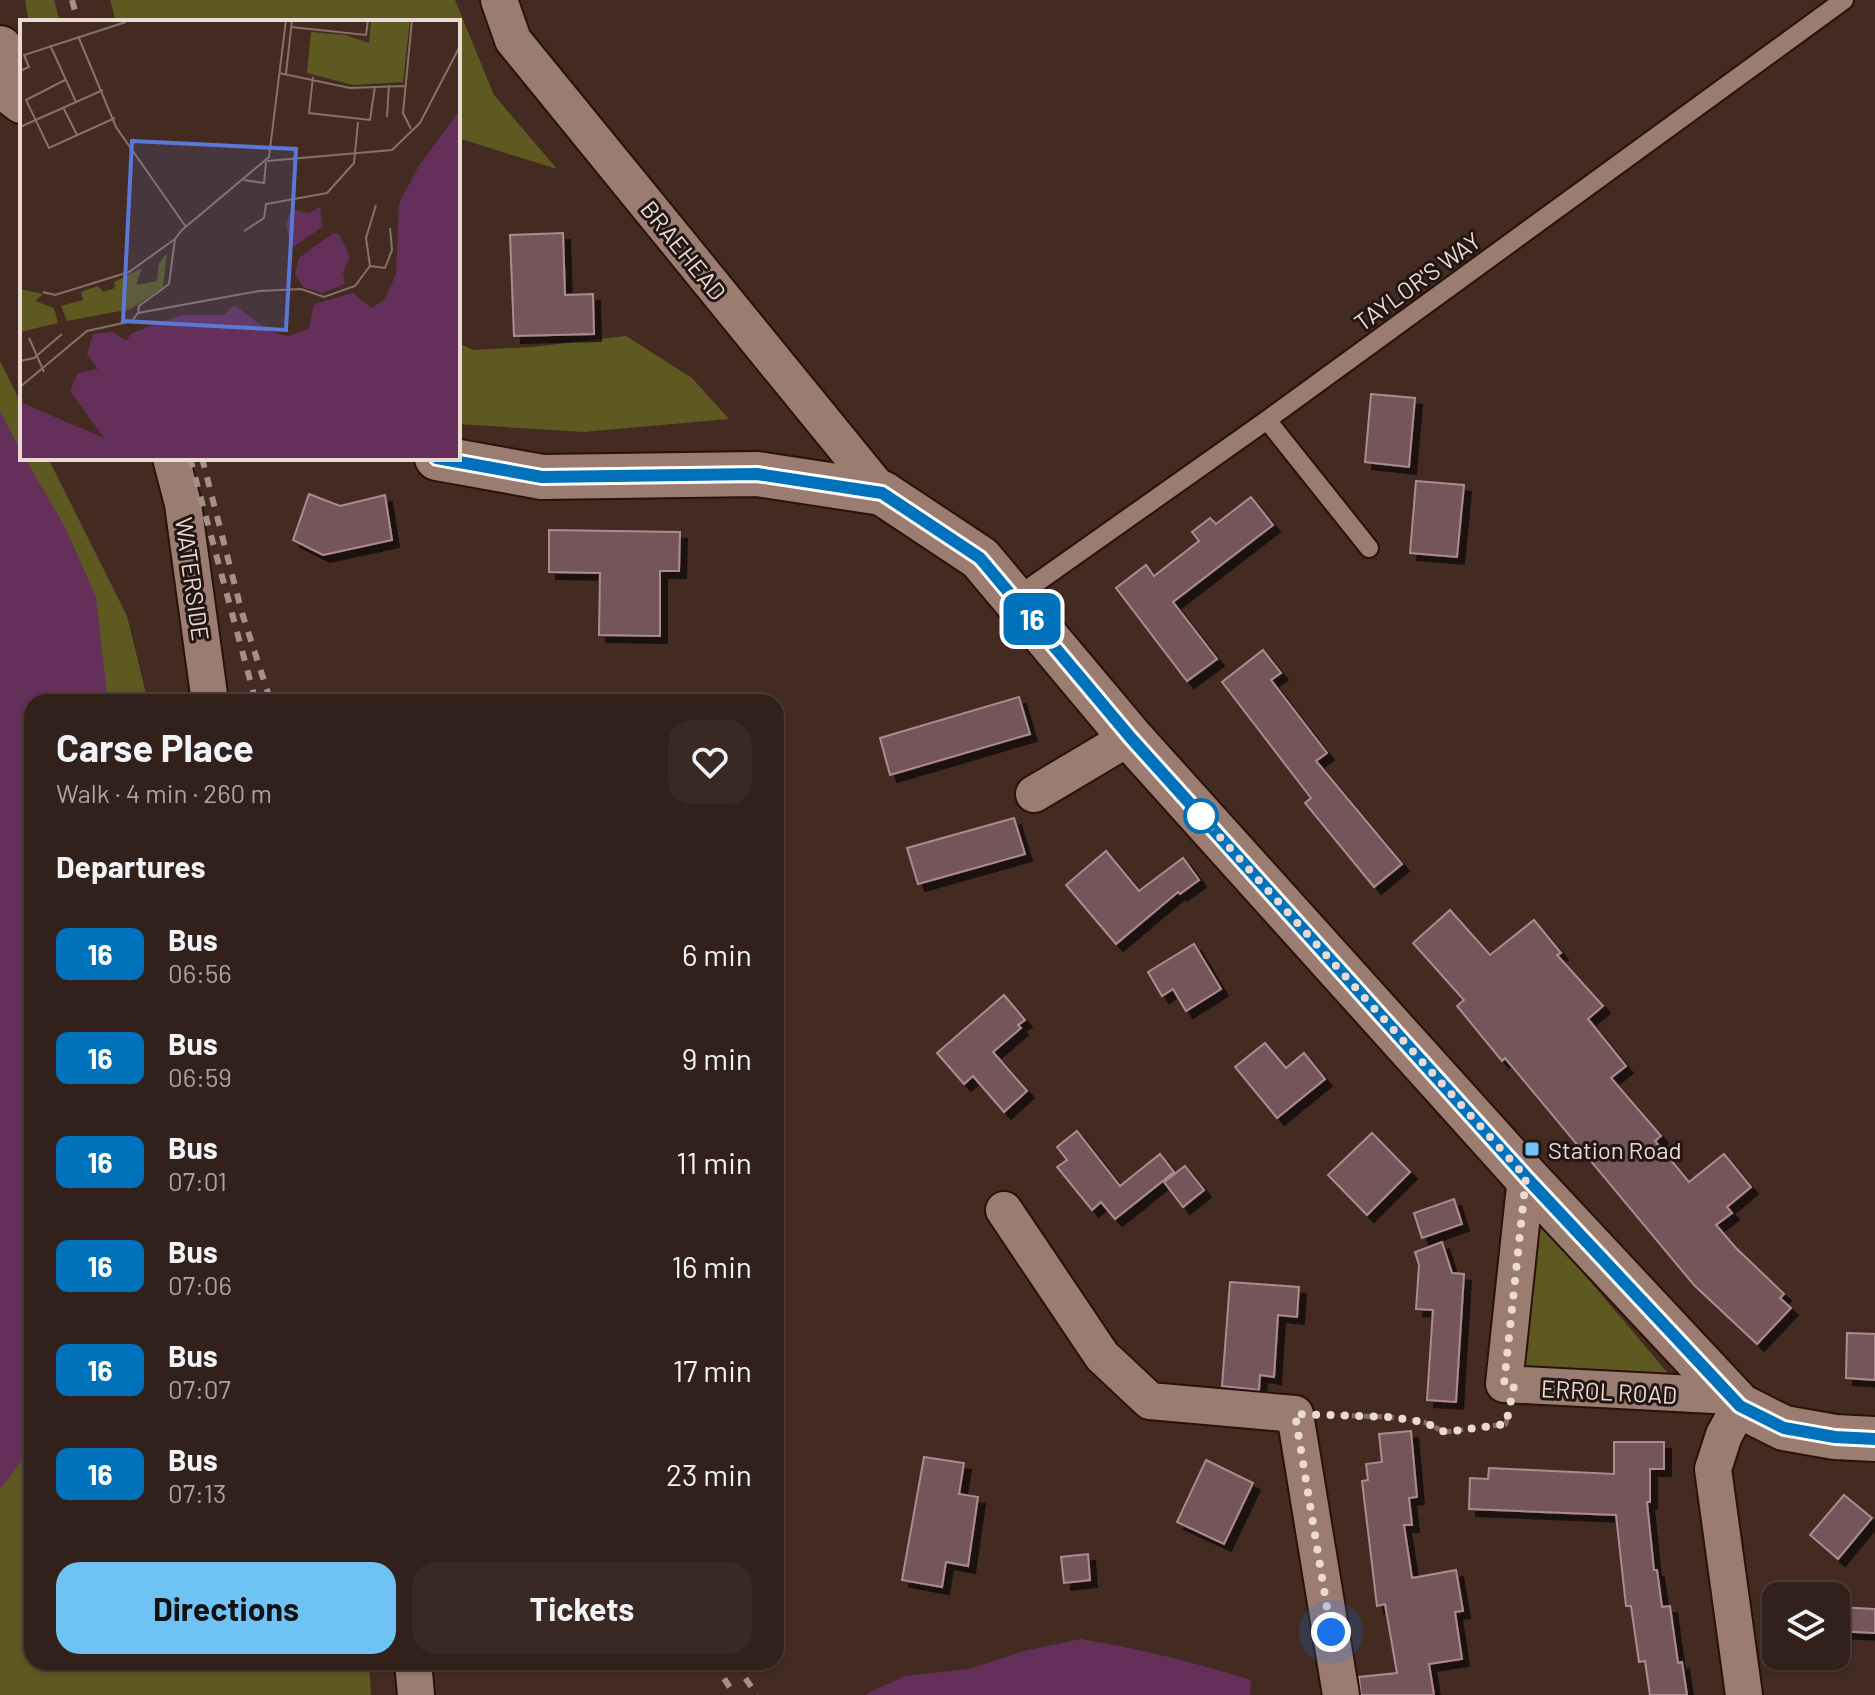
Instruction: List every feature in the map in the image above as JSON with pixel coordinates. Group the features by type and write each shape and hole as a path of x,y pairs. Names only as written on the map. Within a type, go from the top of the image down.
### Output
{"street":[{"name":"BRAEHEAD","path":"499,0 513,40 882,493"},
{"path":"0,48 9,91 20,99"},
{"name":"WATERSIDE","path":"172,460 183,504 209,694"},
{"name":"ERROL ROAD","path":"448,460 542,477 757,474 882,493 980,558 1094,679 1130,737 1337,955 1526,1177 1667,1331 1736,1401 1784,1428 1835,1437 1875,1439"},
{"path":"1034,794 1130,737"},
{"name":"ERROL ROAD","path":"1526,1177 1504,1384 1736,1401"},
{"path":"1004,1210 1102,1356 1150,1401 1295,1414 1341,1695"},
{"path":"1736,1401 1713,1469 1744,1695"},
{"path":"414,1670 416,1695"}],"lane":[{"name":"TAYLOR'S WAY","path":"1015,598 1267,420 1844,0"},
{"path":"1267,420 1369,548"}],"path":[{"path":"1295,1414 1390,1417 1424,1422 1445,1432 1506,1424 1514,1386"}],"shaded area":[{"path":"25,0 54,0 59,20 29,20"},
{"path":"110,0 455,0 494,95 557,169 460,139 460,20 115,20"},
{"path":"626,336 692,378 729,419 583,432 460,424 460,344 473,350"},
{"path":"0,361 20,401 20,460 49,460 127,616 146,694 24,694 24,1670 369,1670 371,1695 0,1695"},
{"path":"0,411 20,449 20,460 26,460 65,527 96,597 107,694 24,694 24,1458 0,1490"},
{"path":"1536,1228 1545,1228 1672,1378 1532,1372 1522,1366"},
{"path":"1081,1639 1166,1656 1251,1680 1250,1695 864,1695 905,1676 969,1669 1024,1651"}],"building":[{"path":"563,233 565,295 593,294 594,334 514,336 510,235"},
{"path":"1371,394 1415,398 1409,467 1365,462"},
{"path":"1416,481 1464,485 1457,557 1410,553"},
{"path":"309,494 340,506 385,495 392,540 323,555 293,540"},
{"path":"1251,497 1273,525 1173,602 1217,659 1187,681 1116,588 1146,565 1154,576 1199,541 1192,532 1210,518 1216,524"},
{"path":"549,530 680,532 679,571 660,571 660,636 599,635 600,573 549,572"},
{"path":"1263,650 1281,673 1271,680 1327,753 1316,761 1402,864 1374,887 1305,803 1311,798 1222,682"},
{"path":"1019,697 1030,734 890,775 880,738"},
{"path":"1014,818 1025,854 918,884 907,848"},
{"path":"1106,851 1139,891 1183,858 1199,880 1180,894 1178,892 1116,944 1066,885"},
{"path":"1450,910 1490,955 1534,920 1561,953 1557,955 1603,1006 1588,1019 1626,1066 1611,1078 1661,1136 1655,1141 1689,1182 1724,1154 1751,1187 1727,1207 1732,1213 1716,1225 1784,1294 1780,1298 1791,1308 1757,1344 1694,1285 1505,1058 1502,1061 1457,1006 1464,1000 1413,943"},
{"path":"1194,944 1221,989 1186,1011 1173,989 1162,996 1148,972"},
{"path":"1004,995 1025,1020 1018,1025 1021,1028 993,1052 1027,1091 1004,1112 973,1076 964,1084 937,1053"},
{"path":"1265,1043 1286,1068 1304,1053 1325,1079 1277,1118 1235,1067"},
{"path":"1077,1131 1120,1186 1160,1154 1174,1172 1115,1219 1101,1202 1092,1210 1057,1167 1067,1160 1057,1147"},
{"path":"1372,1133 1410,1172 1367,1215 1328,1175"},
{"path":"1185,1166 1204,1190 1183,1207 1164,1182"},
{"path":"1454,1199 1462,1224 1422,1238 1414,1213"},
{"path":"1442,1242 1452,1273 1464,1274 1456,1402 1427,1400 1433,1310 1416,1309 1419,1265 1415,1252"},
{"path":"1230,1282 1299,1287 1297,1317 1278,1315 1274,1377 1260,1375 1259,1390 1222,1386"},
{"path":"1847,1333 1875,1334 1875,1380 1846,1378"},
{"path":"1411,1431 1417,1497 1409,1498 1412,1525 1404,1525 1412,1578 1456,1570 1463,1611 1455,1612 1462,1659 1429,1664 1434,1695 1361,1695 1359,1677 1397,1673 1385,1604 1377,1606 1362,1481 1368,1480 1366,1464 1382,1462 1379,1434"},
{"path":"1614,1442 1664,1442 1664,1469 1650,1469 1650,1502 1647,1502 1654,1570 1657,1570 1662,1607 1670,1606 1678,1663 1682,1662 1687,1695 1650,1695 1645,1661 1639,1662 1631,1606 1626,1606 1616,1515 1469,1509 1470,1478 1488,1479 1489,1468 1614,1474"},
{"path":"924,1457 964,1463 959,1494 978,1497 968,1566 946,1562 942,1587 902,1580"},
{"path":"1206,1460 1253,1483 1224,1544 1177,1522"},
{"path":"1844,1495 1872,1518 1838,1559 1810,1535"},
{"path":"1088,1554 1090,1580 1064,1583 1061,1557"},
{"path":"1850,1608 1875,1609 1875,1633 1850,1632"}],"railway":[{"path":"72,0 77,20"},
{"path":"191,460 254,694"},
{"path":"203,460 242,613 268,694"},
{"path":"718,1670 735,1695"},
{"path":"740,1670 757,1695"}],"bus line":[{"name":"16","path":"448,460 542,477 757,474 882,493 980,558 1130,737 1526,1177 1740,1406 1784,1428 1835,1437 1875,1439"}],"place":[{"name":"Station Road","path":"1532,1149"}],"route":[{"path":"1201,816 1526,1177 1504,1384 1514,1386 1506,1424 1445,1432 1424,1422 1390,1417 1295,1414 1331,1632"}]}
